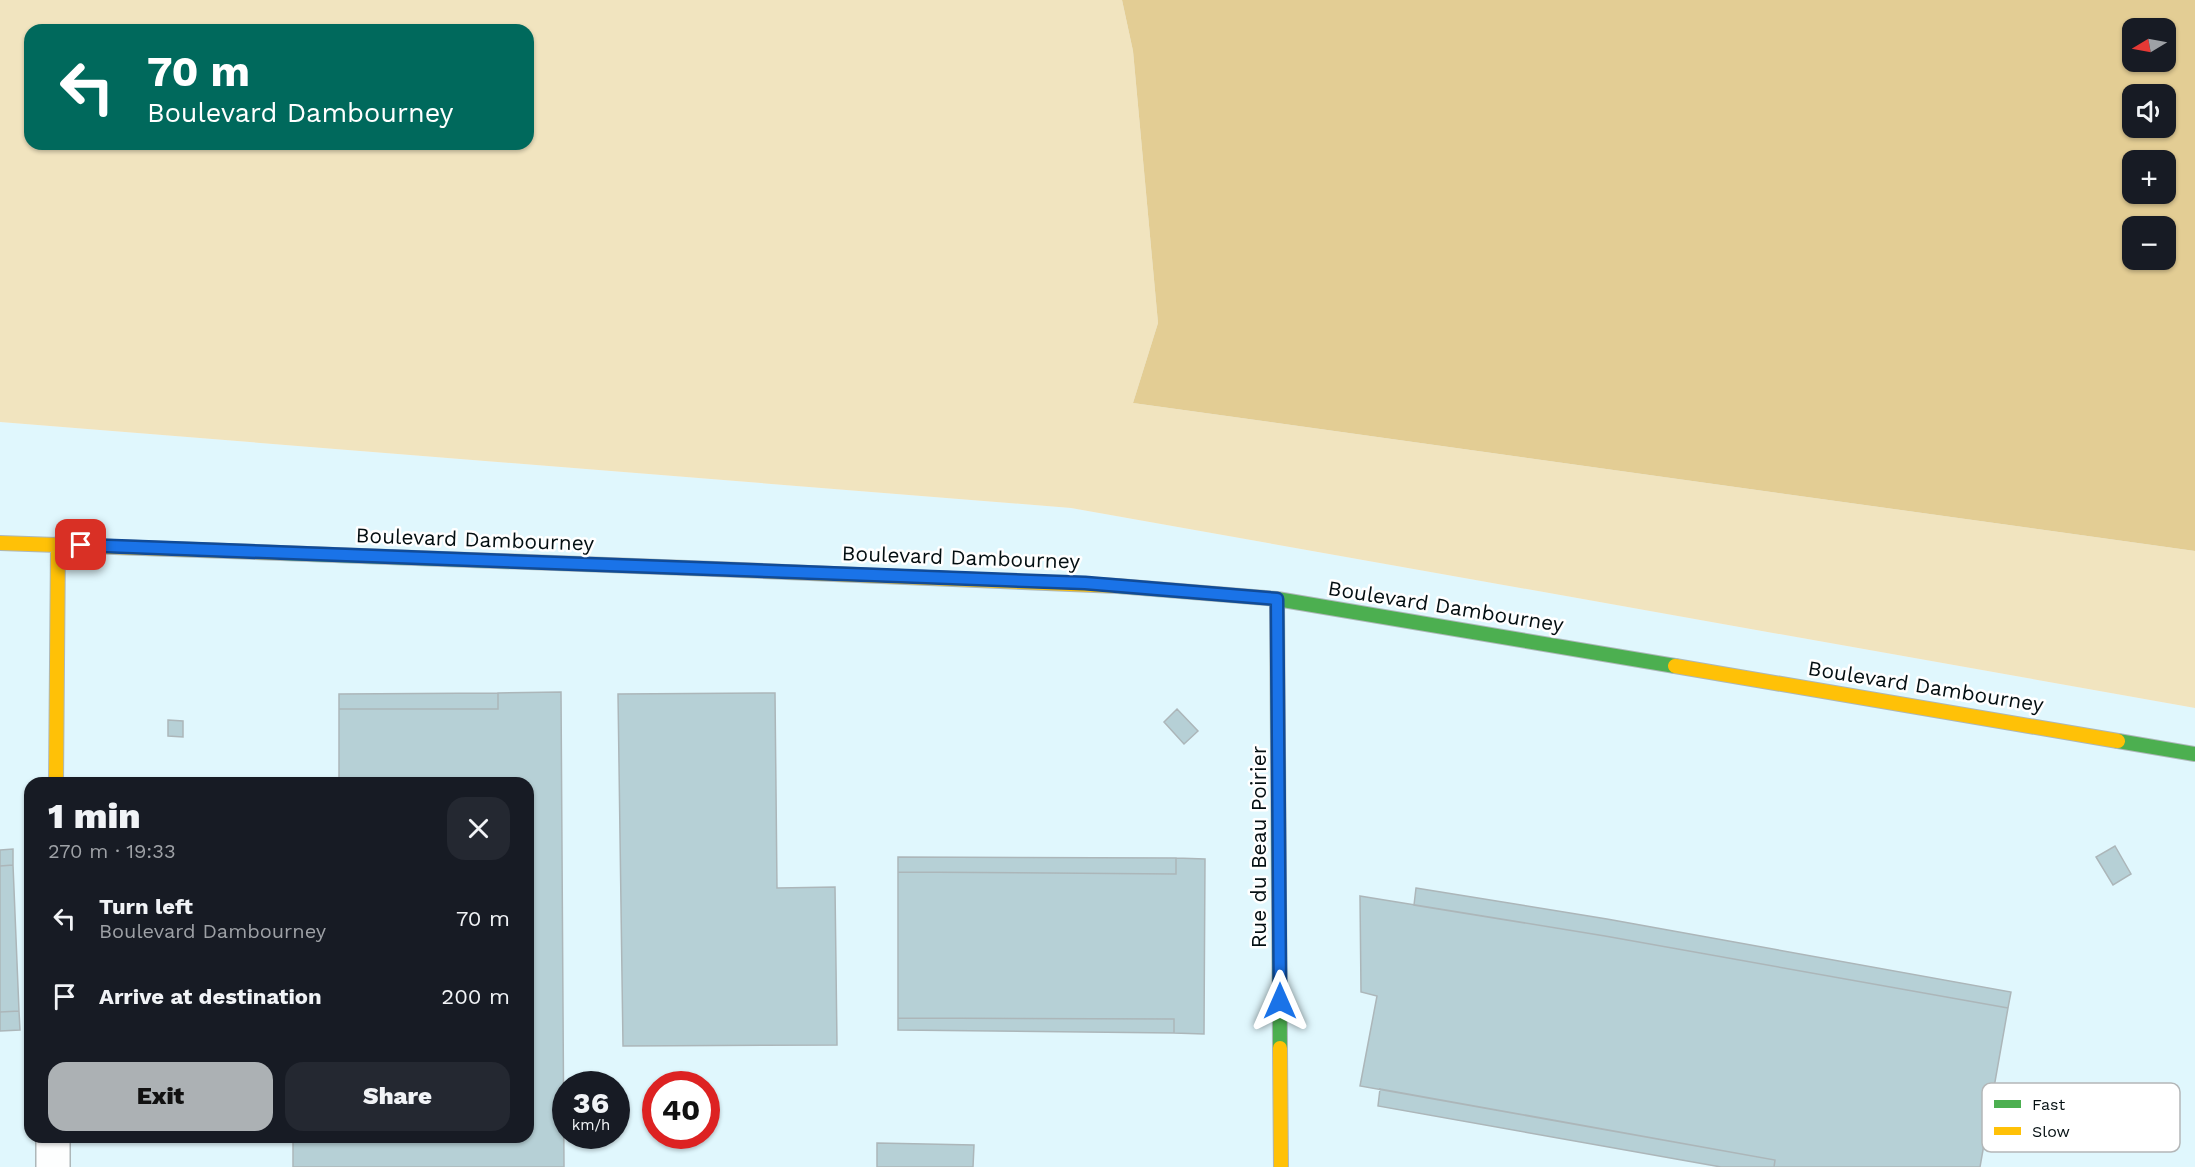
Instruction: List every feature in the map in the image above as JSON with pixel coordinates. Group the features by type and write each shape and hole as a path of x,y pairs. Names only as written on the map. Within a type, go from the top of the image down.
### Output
{"street":[{"name":"Boulevard Dambourney","path":"0,543 1085,583 1277,599 2195,754"},
{"path":"56,777 57,544"},
{"name":"Rue du Beau Poirier","path":"1277,599 1281,1167"},
{"path":"53,1143 53,1167"}],"shaded area":[{"path":"0,0 1122,0 1133,51 1158,323 1133,403 2195,551 2195,708 1071,508 0,422"},
{"path":"1122,0 2195,0 2195,551 1133,403 1158,323 1133,51"},
{"path":"0,422 1071,508 2195,708 2195,1167 0,1167"}],"building":[{"path":"561,692 563,1071 552,1071 552,1149 564,1149 564,1167 293,1167 293,1143 534,1143 534,777 339,777 339,709 498,709 498,693"},
{"path":"498,693 498,709 339,709 339,694"},
{"path":"775,693 777,888 835,887 837,1045 623,1046 618,694"},
{"path":"1177,709 1198,731 1184,744 1164,722"},
{"path":"168,720 183,721 183,737 168,736"},
{"path":"2115,846 2131,874 2113,885 2096,857"},
{"path":"13,849 13,865 0,866 0,850"},
{"path":"898,857 1176,858 1176,874 898,872"},
{"path":"1176,858 1205,859 1204,1034 1174,1033 1174,1019 898,1018 898,872 1176,874"},
{"path":"13,865 19,1011 0,1012 0,866"},
{"path":"1416,888 1607,919 2011,992 2008,1008 1605,936 1414,905"},
{"path":"1360,896 1605,936 2008,1008 1995,1083 1982,1083 1983,1152 1980,1167 1774,1167 1775,1160 1360,1086 1377,996 1361,992"},
{"path":"19,1011 20,1030 0,1031 0,1012"},
{"path":"898,1018 1174,1019 1174,1033 898,1030"},
{"path":"1380,1089 1775,1160 1774,1167 1721,1167 1378,1106"},
{"path":"877,1143 974,1145 973,1167 877,1167"}],"traffic: fast":[{"path":"281,553 715,569"},
{"path":"1118,586 1277,599 1675,666"},
{"path":"1277,599 1280,1048"},
{"path":"2118,741 2195,754"}],"traffic: slow":[{"path":"0,543 281,553"},
{"path":"56,777 58,544"},
{"path":"715,569 1118,586"},
{"path":"1675,666 2118,741"},
{"path":"1280,1048 1281,1167"}],"route":[{"path":"81,545 1085,583 1277,599 1280,1001"}]}
